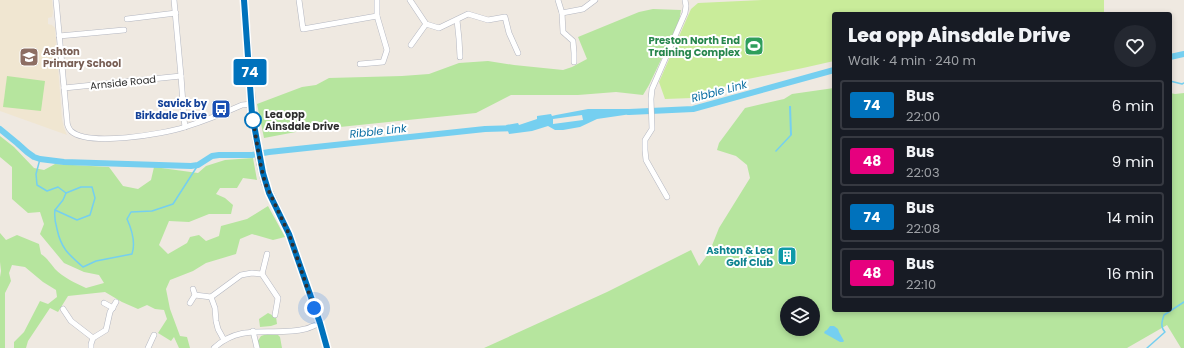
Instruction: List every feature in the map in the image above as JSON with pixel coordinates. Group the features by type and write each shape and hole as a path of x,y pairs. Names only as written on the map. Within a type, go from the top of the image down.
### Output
{"street":[{"path":"56,0 68,126 71,132 90,138 119,138 157,134 185,127 242,105 252,104"},
{"path":"174,0 185,127"},
{"path":"244,0 252,114 260,162 267,188 289,234 320,323 327,348"},
{"path":"299,0 303,29 377,16"},
{"path":"360,64 383,62 387,50 377,16 377,0"},
{"path":"410,0 426,24 439,28 468,14 488,20 505,17 509,33 518,53"},
{"path":"558,0 562,13 563,32 573,41 574,62"},
{"path":"562,13 583,9 595,0"},
{"path":"667,197 646,160 645,140 652,129 652,89 685,13 686,6 684,0"},
{"path":"127,19 176,13"},
{"path":"457,20 460,57"},
{"path":"411,45 426,24"},
{"path":"59,36 124,30"},
{"name":"Arnside Road","path":"64,88 181,76"},
{"path":"267,254 262,274 278,298 275,315"},
{"path":"195,295 211,297 241,275 252,273 262,274"},
{"path":"193,289 195,295"},
{"path":"190,303 195,295"},
{"path":"211,297 215,308 218,329 224,340"},
{"path":"91,348 93,338 106,330 108,318 116,302"},
{"path":"104,303 112,308"},
{"path":"63,309 71,320 93,338"},
{"path":"214,348 224,340 238,334 253,331 287,331 304,329 320,323"},
{"path":"253,331 257,348"},
{"path":"148,348 154,335"}],"shaded area":[{"name":"Ashton Primary School","path":"0,0 52,0 53,12 52,17 48,18 48,24 55,28 62,119 67,135 0,111"}],"green space":[{"name":"Preston North End Training Complex","path":"762,0 1104,0 1104,12 832,12 832,61 743,80 692,98 665,99 659,82 691,9 698,3"},
{"path":"653,9 681,10 679,22 643,95 616,92 578,95 511,95 476,113 301,131 264,138 257,104 302,87 316,85 329,78 429,74 459,63 488,61 563,70 587,59 578,37 639,12"},
{"path":"7,76 45,81 41,111 3,107"},
{"name":"Ashton & Lea Golf Club","path":"832,88 832,312 1172,312 1172,93 1184,93 1184,348 1181,348 1167,325 1127,348 484,348 607,292 691,250 699,266 709,253 719,228 750,178 747,165 736,156 717,150 719,143 745,108 784,99 792,94"},
{"path":"0,136 14,147 34,168 44,170 55,164 109,167 123,186 138,189 151,180 154,167 198,173 206,166 225,160 253,158 257,180 243,178 237,188 220,188 216,194 225,198 233,205 231,214 209,214 189,222 169,221 159,245 168,254 187,243 190,237 199,235 206,241 219,236 221,226 247,219 268,206 285,237 273,240 252,234 240,239 236,254 206,263 193,271 170,280 166,289 170,309 180,336 187,337 190,348 179,348 174,337 171,341 158,333 167,319 164,310 155,309 147,305 138,309 105,292 68,296 58,312 50,308 28,341 26,348 14,348 14,342 24,332 40,301 48,304 57,297 56,290 43,282 25,267 12,265 9,273 11,281 5,293 5,348 0,348 0,233 6,240 17,235 39,244 41,254 58,272 73,282 86,288 104,283 99,275 84,272 64,263 40,234 44,224 40,212 28,213 12,199 12,167 0,157"},
{"path":"268,313 276,317 277,324 260,327 259,319"},
{"path":"267,334 278,335 280,337 282,348 259,348 257,342 261,336"}],"water":[{"path":"789,106 791,106 792,135 776,152 775,151 790,135"},
{"path":"588,109 635,109 638,113 597,119 580,127 563,130 555,130 548,126 532,131 509,134 506,125 518,123 519,125 537,119 537,116 551,114 552,116","holes":["582,115 583,120 553,124 553,119"]},
{"path":"117,162 139,163 139,167 117,166"},
{"path":"830,326 834,326 838,329 844,341 843,342 840,342 824,333"}],"waterway":[{"name":"Ribble Link","path":"1172,57 1184,54"},
{"name":"Ribble Link","path":"629,112 693,109 832,71"},
{"path":"1172,82 1182,84 1184,83"},
{"name":"Ribble Link","path":"0,129 27,152 40,159 64,162 191,166 198,165 212,156 219,155 252,155 485,129 514,128"},
{"path":"40,159 36,174 37,185 47,191 58,187 66,193 63,200 55,210"},
{"path":"66,193 81,187 92,187 95,198 90,215 77,220 55,210 55,222 63,246 83,267 96,261 132,254 134,245 133,236 127,219 131,212 152,211 173,204 198,165"},
{"path":"1172,310 1184,302"},
{"path":"1147,348 1165,332 1163,330 1162,322 1164,315 1169,312"}],"bus line":[{"name":"74","path":"244,0 252,114 265,183 289,234 320,323 327,348"}],"place":[{"name":"Preston North End Training Complex","path":"754,46"},
{"name":"Ashton Primary School","path":"29,57"},
{"name":"Savick by Birkdale Drive","path":"221,109"},
{"name":"Lea opp Ainsdale Drive","path":"253,120"},
{"name":"Ashton & Lea Golf Club","path":"787,256"}],"route":[{"path":"253,120 252,114 265,183 289,234 314,308"}]}
